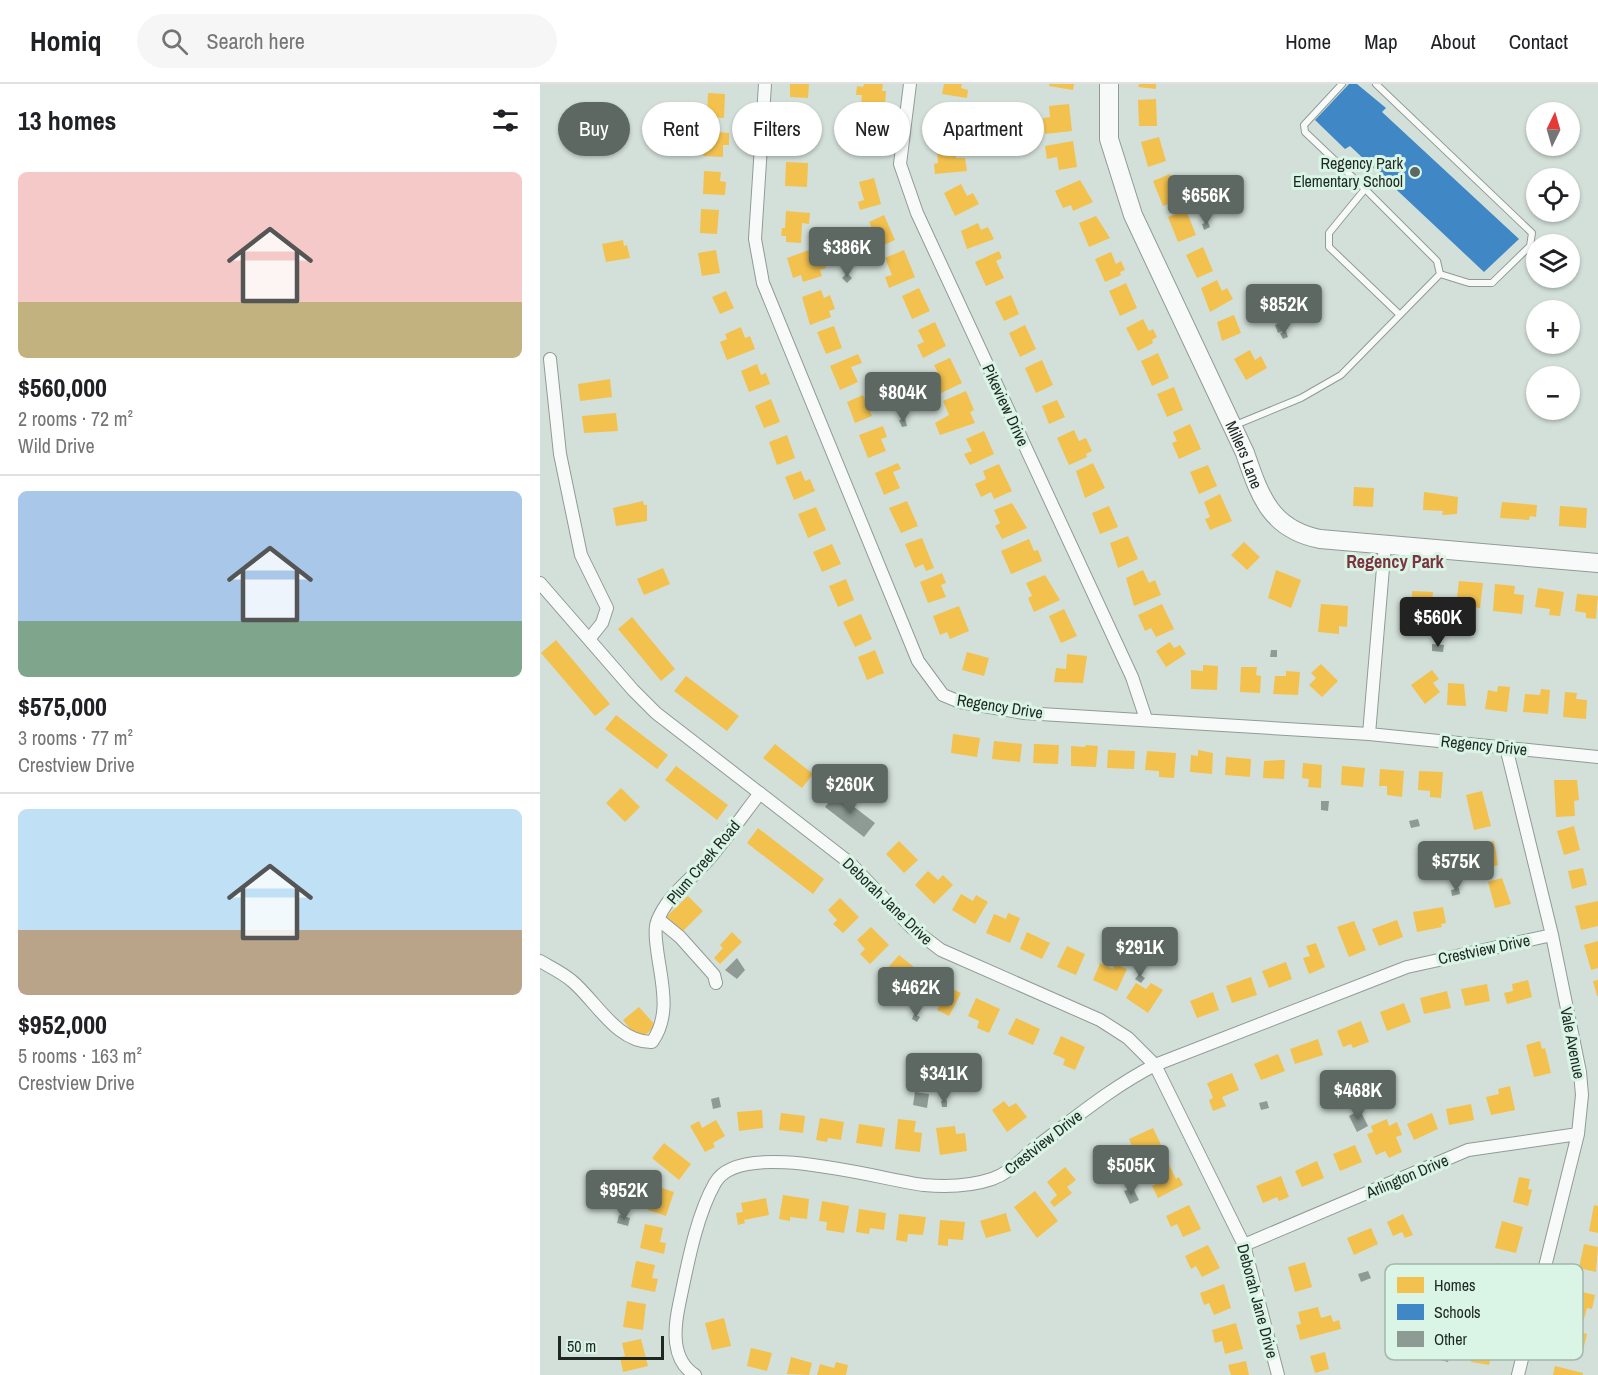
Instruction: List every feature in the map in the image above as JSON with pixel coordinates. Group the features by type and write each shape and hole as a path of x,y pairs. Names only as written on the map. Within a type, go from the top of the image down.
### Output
{"street":[{"name":"Regency Drive","path":"765,84 755,239 763,283 918,662 943,695 960,702 1024,712 1369,734 1598,757"},
{"name":"Pikeview Drive","path":"910,84 901,153 902,177 916,213 1132,677 1146,719"},
{"name":"Millers Lane","path":"1109,84 1108,139 1134,215 1267,507 1280,521 1300,535 1310,537 1598,563"},
{"path":"550,359 560,454 581,555 607,608 603,623 590,638"},
{"path":"1369,734 1385,544"},
{"name":"Deborah Jane Drive","path":"540,583 633,690 656,713 850,863 912,928 941,950 1100,1020 1128,1038 1155,1065 1244,1245 1278,1375"},
{"name":"Vale Avenue","path":"1506,747 1552,935 1580,1072 1582,1095 1578,1134 1546,1264"},
{"name":"Plum Creek Road","path":"540,962 572,980 627,1036 640,1042 652,1042 663,1020 665,1006 656,937 658,919 677,891 709,860 760,793"},
{"path":"658,919 680,937 714,975 716,983"},
{"name":"Crestview Drive","path":"695,1375 680,1359 674,1336 676,1320 693,1241 715,1181 726,1172 752,1161 782,1162 925,1185 974,1184 1007,1173 1026,1155 1124,1081 1155,1065 1407,967 1552,935"},
{"name":"Arlington Drive","path":"1244,1245 1468,1150 1578,1134"},
{"name":"Vale Avenue","path":"1518,1375 1522,1360"}],"lane":[{"path":"1342,84 1304,125 1305,132 1437,261 1440,274"},
{"path":"1376,84 1532,233 1530,246 1492,283 1469,284 1440,274"},
{"path":"1365,189 1329,233 1329,247 1400,315"},
{"path":"1232,426 1301,398 1341,375 1440,274"}],"building: Homes":[{"path":"790,84 809,84 808,98 790,97"},
{"path":"864,84 883,84 882,91 886,91 885,102 861,102 862,95 856,95 857,86 863,87"},
{"path":"944,84 962,84 961,88 968,90 967,98 942,94"},
{"path":"1049,84 1074,84 1073,90 1049,86"},
{"path":"1139,84 1156,84 1156,89 1138,87"},
{"path":"708,93 725,94 724,118 720,118 720,102 708,102"},
{"path":"1156,99 1157,126 1139,126 1138,100"},
{"path":"1069,104 1072,131 1045,134 1044,118 1050,117 1049,106"},
{"path":"720,132 729,133 729,145 723,145 723,157 703,156 720,156"},
{"path":"1159,137 1166,161 1148,167 1141,142"},
{"path":"1073,141 1077,167 1059,170 1057,157 1047,159 1045,146"},
{"path":"938,156 965,158 967,171 935,174 934,164 938,163"},
{"path":"786,162 808,163 807,187 785,186"},
{"path":"704,171 721,172 720,181 726,182 725,195 703,194"},
{"path":"1170,174 1181,206 1173,209 1171,203 1163,206 1153,181"},
{"path":"874,178 881,204 860,210 858,202 864,200 859,182"},
{"path":"1080,180 1093,202 1073,211 1071,205 1063,208 1055,191"},
{"path":"961,184 967,196 973,193 979,204 955,216 944,193"},
{"path":"701,209 719,210 717,234 700,233"},
{"path":"1186,210 1196,235 1178,242 1168,217"},
{"path":"786,211 810,213 809,224 802,223 801,243 786,242 786,236 781,236 782,228 785,228"},
{"path":"884,215 895,240 875,249 872,241 877,239 869,222"},
{"path":"1096,216 1110,238 1089,247 1079,223"},
{"path":"978,223 981,230 988,227 994,239 967,249 961,231"},
{"path":"623,240 624,246 627,245 630,258 606,262 602,244"},
{"path":"1203,247 1213,271 1197,278 1186,255"},
{"path":"812,249 815,256 821,254 826,268 820,270 822,276 803,282 801,275 793,278 787,258"},
{"path":"716,250 720,273 702,276 698,253"},
{"path":"904,250 915,277 889,288 885,277 892,275 885,258"},
{"path":"999,251 1002,258 996,261 1004,278 986,286 975,262"},
{"path":"1111,252 1116,264 1121,261 1125,270 1120,272 1121,275 1105,282 1095,259"},
{"path":"1217,280 1222,291 1227,288 1233,299 1210,312 1201,288"},
{"path":"1126,283 1137,308 1120,316 1109,291"},
{"path":"919,288 930,311 912,319 902,296"},
{"path":"821,290 824,298 830,295 835,309 829,311 831,317 810,325 802,297"},
{"path":"726,291 734,308 720,314 712,297"},
{"path":"1011,295 1019,314 1004,321 995,302"},
{"path":"1234,315 1241,333 1222,341 1217,322"},
{"path":"1143,319 1149,331 1153,329 1157,337 1152,340 1153,343 1138,351 1126,328"},
{"path":"935,322 946,346 923,358 917,345 924,342 918,330"},
{"path":"1025,325 1036,349 1020,357 1009,333"},
{"path":"834,326 842,348 826,354 817,332"},
{"path":"741,327 745,338 750,336 755,349 727,360 720,342 727,339 725,334"},
{"path":"1250,350 1255,360 1261,356 1267,368 1246,380 1234,359"},
{"path":"1158,353 1169,378 1152,386 1141,361"},
{"path":"858,354 862,363 851,367 858,382 840,390 830,366"},
{"path":"950,358 962,383 939,394 932,381 940,377 934,365"},
{"path":"1042,360 1053,385 1036,393 1025,368"},
{"path":"757,364 761,375 766,373 770,384 749,392 741,371"},
{"path":"610,379 612,397 580,401 578,384"},
{"path":"1174,387 1183,410 1167,417 1157,394"},
{"path":"966,391 974,410 970,412 975,423 940,435 935,423 949,415 943,401"},
{"path":"863,395 872,416 855,423 847,402"},
{"path":"771,399 780,422 764,428 755,406"},
{"path":"1057,400 1065,417 1049,424 1042,406"},
{"path":"616,413 618,431 584,433 582,416"},
{"path":"1190,424 1201,449 1179,459 1172,443 1177,441 1173,432"},
{"path":"883,426 887,437 881,439 886,451 868,458 859,435"},
{"path":"1074,430 1079,441 1086,438 1092,451 1086,454 1087,457 1069,465 1057,438"},
{"path":"984,431 994,454 970,465 964,454 972,451 966,439"},
{"path":"787,435 795,458 777,465 769,442"},
{"path":"898,463 901,469 893,472 900,488 884,495 875,473"},
{"path":"1093,463 1105,488 1085,498 1076,471"},
{"path":"999,464 1012,491 994,499 991,492 981,497 975,484 986,479 983,471"},
{"path":"1208,465 1217,486 1199,494 1190,472"},
{"path":"801,471 805,481 810,479 815,491 794,500 785,477"},
{"path":"1354,487 1374,488 1373,507 1353,506"},
{"path":"1424,492 1458,497 1457,514 1442,515 1443,511 1423,510"},
{"path":"1220,494 1232,521 1210,530 1205,519 1210,517 1204,502"},
{"path":"643,501 644,505 647,505 647,521 616,526 613,508"},
{"path":"907,501 918,526 901,533 889,508"},
{"path":"1502,502 1537,505 1536,517 1530,516 1529,520 1500,518"},
{"path":"1012,503 1027,528 1002,539 995,526 1000,523 994,510"},
{"path":"1109,506 1118,527 1100,534 1092,513"},
{"path":"1560,506 1587,508 1586,528 1559,526"},
{"path":"816,507 826,530 808,538 798,514"},
{"path":"1128,536 1138,559 1118,568 1110,543"},
{"path":"922,538 934,568 926,571 923,564 915,568 905,544"},
{"path":"1029,539 1034,551 1038,550 1042,561 1011,574 1001,551"},
{"path":"1244,542 1260,557 1247,570 1231,555"},
{"path":"832,544 841,564 822,572 813,552"},
{"path":"663,568 670,584 644,595 637,579"},
{"path":"1143,570 1149,583 1155,580 1161,595 1134,606 1126,578"},
{"path":"1276,570 1301,580 1291,608 1268,598"},
{"path":"942,573 946,583 941,585 946,597 928,603 920,582"},
{"path":"1045,575 1060,600 1034,612 1028,598 1032,596 1026,583"},
{"path":"846,579 854,600 838,607 829,586"},
{"path":"1459,581 1483,583 1480,608 1466,606 1467,599 1457,598"},
{"path":"1495,584 1515,586 1514,594 1524,595 1522,614 1493,611"},
{"path":"1538,588 1564,592 1560,616 1549,615 1550,609 1535,607"},
{"path":"1412,591 1433,592 1431,620 1412,618"},
{"path":"1577,594 1598,596 1596,619 1586,618 1586,613 1575,611"},
{"path":"1162,604 1174,629 1156,637 1151,628 1145,631 1138,615"},
{"path":"1321,604 1348,606 1347,627 1339,626 1339,634 1318,632"},
{"path":"959,606 969,631 950,639 947,632 940,635 933,616"},
{"path":"1064,609 1077,636 1061,643 1049,616"},
{"path":"861,614 872,639 855,647 843,622"},
{"path":"632,617 675,669 661,681 618,629"},
{"path":"556,640 610,704 595,716 541,653"},
{"path":"1170,642 1174,648 1180,645 1186,654 1166,667 1156,651"},
{"path":"875,650 884,673 867,680 858,657"},
{"path":"967,652 989,658 984,676 962,670"},
{"path":"1067,654 1087,656 1083,683 1054,682 1056,668 1066,669"},
{"path":"1321,664 1338,681 1322,697 1309,685 1316,678 1311,673"},
{"path":"1203,665 1218,666 1217,690 1191,689 1191,670 1203,671"},
{"path":"1241,667 1257,667 1256,675 1261,676 1260,693 1240,692"},
{"path":"1432,670 1439,679 1433,683 1440,692 1425,704 1411,685"},
{"path":"1286,671 1300,672 1298,695 1273,694 1275,676 1286,676"},
{"path":"686,676 739,716 727,731 674,691"},
{"path":"1448,683 1464,684 1466,706 1447,705"},
{"path":"1498,686 1510,687 1507,712 1485,709 1488,690 1497,692"},
{"path":"1541,689 1550,690 1548,714 1523,712 1525,694 1540,695"},
{"path":"1565,692 1577,693 1576,699 1587,700 1586,719 1563,717"},
{"path":"616,715 668,755 657,769 605,729"},
{"path":"953,734 980,738 977,757 951,753"},
{"path":"994,741 1022,744 1020,762 992,759"},
{"path":"775,744 813,774 802,788 763,758"},
{"path":"1034,744 1059,745 1058,764 1033,763"},
{"path":"1086,745 1098,746 1096,767 1071,766 1071,746 1085,747"},
{"path":"1108,750 1135,751 1134,769 1107,768"},
{"path":"1198,750 1213,753 1212,774 1190,772 1191,755 1198,756"},
{"path":"1147,751 1176,753 1174,778 1159,777 1159,771 1145,770"},
{"path":"1226,757 1251,759 1250,777 1225,775"},
{"path":"1285,760 1284,779 1263,778 1264,761"},
{"path":"1303,763 1322,765 1321,788 1308,787 1309,779 1302,778"},
{"path":"676,766 728,805 717,820 665,780"},
{"path":"1342,766 1365,768 1363,787 1341,785"},
{"path":"1380,769 1404,771 1402,797 1387,795 1387,786 1379,786"},
{"path":"1419,771 1443,772 1441,798 1430,797 1430,791 1418,790"},
{"path":"1554,780 1577,780 1579,800 1574,801 1575,816 1556,817"},
{"path":"621,788 640,807 625,822 606,803"},
{"path":"1482,791 1491,826 1474,830 1466,795"},
{"path":"1574,826 1580,850 1564,855 1557,831"},
{"path":"758,828 824,879 813,894 747,843"},
{"path":"899,841 918,860 904,873 886,854"},
{"path":"1494,841 1498,865 1480,869 1475,844"},
{"path":"1583,868 1587,885 1572,889 1568,871"},
{"path":"928,871 938,880 943,875 953,885 934,904 915,885"},
{"path":"1502,878 1511,904 1495,908 1488,882"},
{"path":"961,894 973,901 976,895 988,902 975,924 952,910"},
{"path":"688,896 703,911 682,932 666,917"},
{"path":"840,898 859,917 843,933 833,924 837,920 828,910"},
{"path":"1598,901 1598,926 1581,930 1575,906"},
{"path":"1443,907 1446,923 1441,924 1442,927 1417,932 1413,912"},
{"path":"1008,913 1020,918 1010,943 986,933 994,914 1006,919"},
{"path":"1397,920 1403,937 1379,946 1372,929"},
{"path":"1354,921 1366,950 1349,957 1337,927"},
{"path":"871,927 889,945 870,964 860,954 865,949 857,940"},
{"path":"732,932 742,942 720,964 714,958 723,948 720,945"},
{"path":"1027,932 1050,943 1042,959 1020,949"},
{"path":"1598,941 1598,968 1591,970 1584,945"},
{"path":"1316,943 1325,967 1309,974 1303,958 1310,956 1306,946"},
{"path":"1067,946 1085,954 1076,975 1057,967"},
{"path":"899,955 920,972 904,991 893,982 897,978 887,969"},
{"path":"1286,962 1292,979 1269,988 1262,971"},
{"path":"1100,963 1113,969 1115,964 1127,969 1117,991 1093,980"},
{"path":"1251,977 1257,995 1232,1003 1226,986"},
{"path":"1528,980 1532,997 1507,1004 1504,993 1513,991 1512,984"},
{"path":"1598,980 1598,996 1597,996 1593,981"},
{"path":"938,982 961,993 949,1016 937,1010 940,1003 930,998"},
{"path":"1136,983 1146,989 1151,983 1163,990 1148,1013 1126,998"},
{"path":"1487,984 1490,1001 1465,1006 1461,989"},
{"path":"1447,991 1451,1008 1424,1014 1420,998"},
{"path":"1213,992 1219,1010 1197,1018 1190,1001"},
{"path":"976,998 1000,1009 989,1033 977,1028 979,1021 968,1016"},
{"path":"1404,1003 1411,1022 1387,1031 1380,1012"},
{"path":"639,1007 656,1026 639,1040 623,1020"},
{"path":"1016,1018 1040,1029 1033,1045 1008,1034"},
{"path":"1361,1021 1369,1042 1353,1048 1351,1044 1343,1047 1337,1031"},
{"path":"1061,1036 1085,1047 1075,1070 1063,1065 1065,1059 1053,1054"},
{"path":"1318,1039 1323,1055 1295,1064 1290,1049"},
{"path":"1540,1041 1542,1049 1545,1048 1551,1073 1534,1077 1526,1045"},
{"path":"1278,1054 1285,1071 1261,1080 1254,1064"},
{"path":"1232,1073 1239,1090 1222,1097 1226,1106 1213,1111 1209,1100 1213,1098 1207,1083"},
{"path":"1510,1086 1515,1110 1491,1115 1486,1097 1499,1094 1498,1089"},
{"path":"1004,1101 1009,1107 1016,1103 1027,1117 1007,1132 992,1110"},
{"path":"1471,1104 1474,1120 1449,1125 1446,1109"},
{"path":"762,1110 763,1128 739,1131 737,1112"},
{"path":"781,1113 805,1116 803,1133 779,1130"},
{"path":"1432,1113 1438,1129 1414,1140 1407,1124"},
{"path":"820,1118 844,1122 841,1140 828,1138 827,1142 816,1140"},
{"path":"898,1119 916,1121 914,1132 922,1133 920,1152 895,1149"},
{"path":"1387,1119 1389,1126 1397,1122 1402,1135 1396,1137 1402,1152 1389,1158 1385,1151 1376,1155 1367,1134 1373,1132 1371,1126"},
{"path":"716,1120 725,1136 713,1143 715,1147 705,1152 690,1126 699,1121 702,1128"},
{"path":"859,1124 885,1128 882,1147 856,1143"},
{"path":"955,1126 956,1134 965,1133 967,1151 940,1155 936,1128"},
{"path":"1153,1128 1164,1151 1147,1159 1141,1147 1134,1151 1129,1139"},
{"path":"664,1143 691,1164 679,1180 652,1158"},
{"path":"1355,1145 1362,1162 1340,1171 1333,1154"},
{"path":"1317,1161 1324,1178 1302,1187 1295,1171"},
{"path":"1169,1165 1176,1179 1179,1177 1183,1185 1158,1198 1152,1186 1158,1183 1153,1173"},
{"path":"1065,1167 1076,1180 1067,1187 1072,1193 1054,1207 1050,1202 1057,1195 1047,1182"},
{"path":"1281,1176 1289,1197 1279,1201 1277,1197 1263,1203 1256,1186"},
{"path":"1519,1177 1530,1179 1528,1189 1532,1190 1528,1206 1513,1202"},
{"path":"656,1186 674,1192 666,1216 648,1210"},
{"path":"1035,1191 1058,1221 1037,1238 1014,1207"},
{"path":"783,1195 809,1199 807,1219 790,1217 790,1221 779,1219"},
{"path":"766,1198 769,1215 744,1220 745,1223 738,1225 736,1213 743,1212 741,1203"},
{"path":"822,1201 849,1206 844,1233 826,1230 827,1222 819,1221"},
{"path":"1189,1205 1201,1229 1183,1237 1177,1224 1171,1227 1166,1216"},
{"path":"1594,1205 1598,1206 1598,1233 1589,1231"},
{"path":"859,1209 886,1213 884,1230 870,1228 869,1234 856,1232"},
{"path":"1006,1213 1011,1231 986,1238 980,1221"},
{"path":"899,1214 926,1217 923,1235 908,1234 907,1242 896,1240"},
{"path":"1403,1214 1413,1235 1405,1238 1402,1232 1393,1236 1387,1222"},
{"path":"940,1220 965,1222 963,1240 948,1239 948,1246 938,1245"},
{"path":"1502,1221 1523,1227 1516,1253 1495,1248"},
{"path":"645,1224 663,1228 660,1242 666,1243 664,1254 640,1248"},
{"path":"1371,1228 1378,1244 1354,1255 1347,1238"},
{"path":"1584,1244 1598,1247 1596,1272 1583,1269 1583,1264 1580,1264"},
{"path":"1208,1245 1220,1268 1202,1277 1196,1266 1191,1269 1185,1256"},
{"path":"636,1261 655,1265 652,1278 658,1279 655,1292 631,1287"},
{"path":"1305,1262 1312,1287 1295,1292 1288,1267"},
{"path":"1224,1284 1231,1308 1214,1315 1209,1303 1204,1305 1200,1293"},
{"path":"1583,1292 1595,1295 1592,1309 1587,1308 1584,1319"},
{"path":"627,1301 646,1304 643,1330 623,1327"},
{"path":"1318,1307 1321,1318 1331,1315 1333,1322 1339,1320 1341,1329 1300,1340 1296,1325 1301,1324 1298,1312"},
{"path":"724,1318 731,1346 712,1350 705,1323"},
{"path":"1236,1323 1243,1349 1225,1354 1222,1341 1215,1343 1212,1330"},
{"path":"1583,1333 1587,1334 1583,1350"},
{"path":"641,1339 648,1366 623,1372 620,1357 625,1356 622,1343"},
{"path":"751,1348 772,1353 767,1371 747,1366"},
{"path":"1325,1352 1329,1369 1315,1373 1310,1356"},
{"path":"791,1357 812,1363 809,1375 787,1374"},
{"path":"1471,1360 1490,1360 1489,1365 1471,1362"},
{"path":"1246,1361 1249,1375 1231,1375 1228,1365"},
{"path":"836,1362 848,1365 846,1375 817,1375 820,1364 834,1368"},
{"path":"1555,1366 1583,1373 1583,1375 1553,1375"}],"building: Schools":[{"path":"1349,84 1357,84 1386,108 1382,112 1519,239 1484,272 1350,146 1345,149 1315,120"}],"building: Other":[{"path":"1208,222 1210,227 1204,230 1202,224"},
{"path":"847,273 852,278 847,283 842,278"},
{"path":"1280,323 1283,331 1278,333 1275,325"},
{"path":"1286,331 1288,337 1283,339 1280,333"},
{"path":"905,418 907,426 902,427 899,420"},
{"path":"1432,644 1444,645 1443,652 1432,651"},
{"path":"1271,650 1277,650 1277,657 1270,657"},
{"path":"836,793 875,823 864,837 825,807"},
{"path":"1321,801 1329,801 1328,811 1321,810"},
{"path":"1418,819 1420,826 1411,828 1409,821"},
{"path":"1456,869 1457,877 1450,878 1449,870"},
{"path":"1459,888 1460,894 1452,896 1451,890"},
{"path":"737,958 745,970 737,979 725,970"},
{"path":"1139,974 1145,978 1141,983 1135,979"},
{"path":"914,1014 920,1017 917,1022 912,1019"},
{"path":"915,1092 929,1094 927,1108 913,1105"},
{"path":"719,1097 721,1107 713,1109 711,1099"},
{"path":"947,1100 947,1107 942,1107 941,1101"},
{"path":"1267,1101 1269,1108 1261,1110 1259,1103"},
{"path":"1360,1110 1368,1126 1357,1132 1349,1116"},
{"path":"1133,1188 1139,1200 1130,1204 1124,1191"},
{"path":"619,1215 630,1218 628,1226 617,1223"},
{"path":"1368,1271 1371,1278 1361,1282 1358,1274"}],"place":[{"name":"Regency Park Elementary School","path":"1415,172"}],"district":[{"name":"Regency Park","path":"1395,562"}]}
